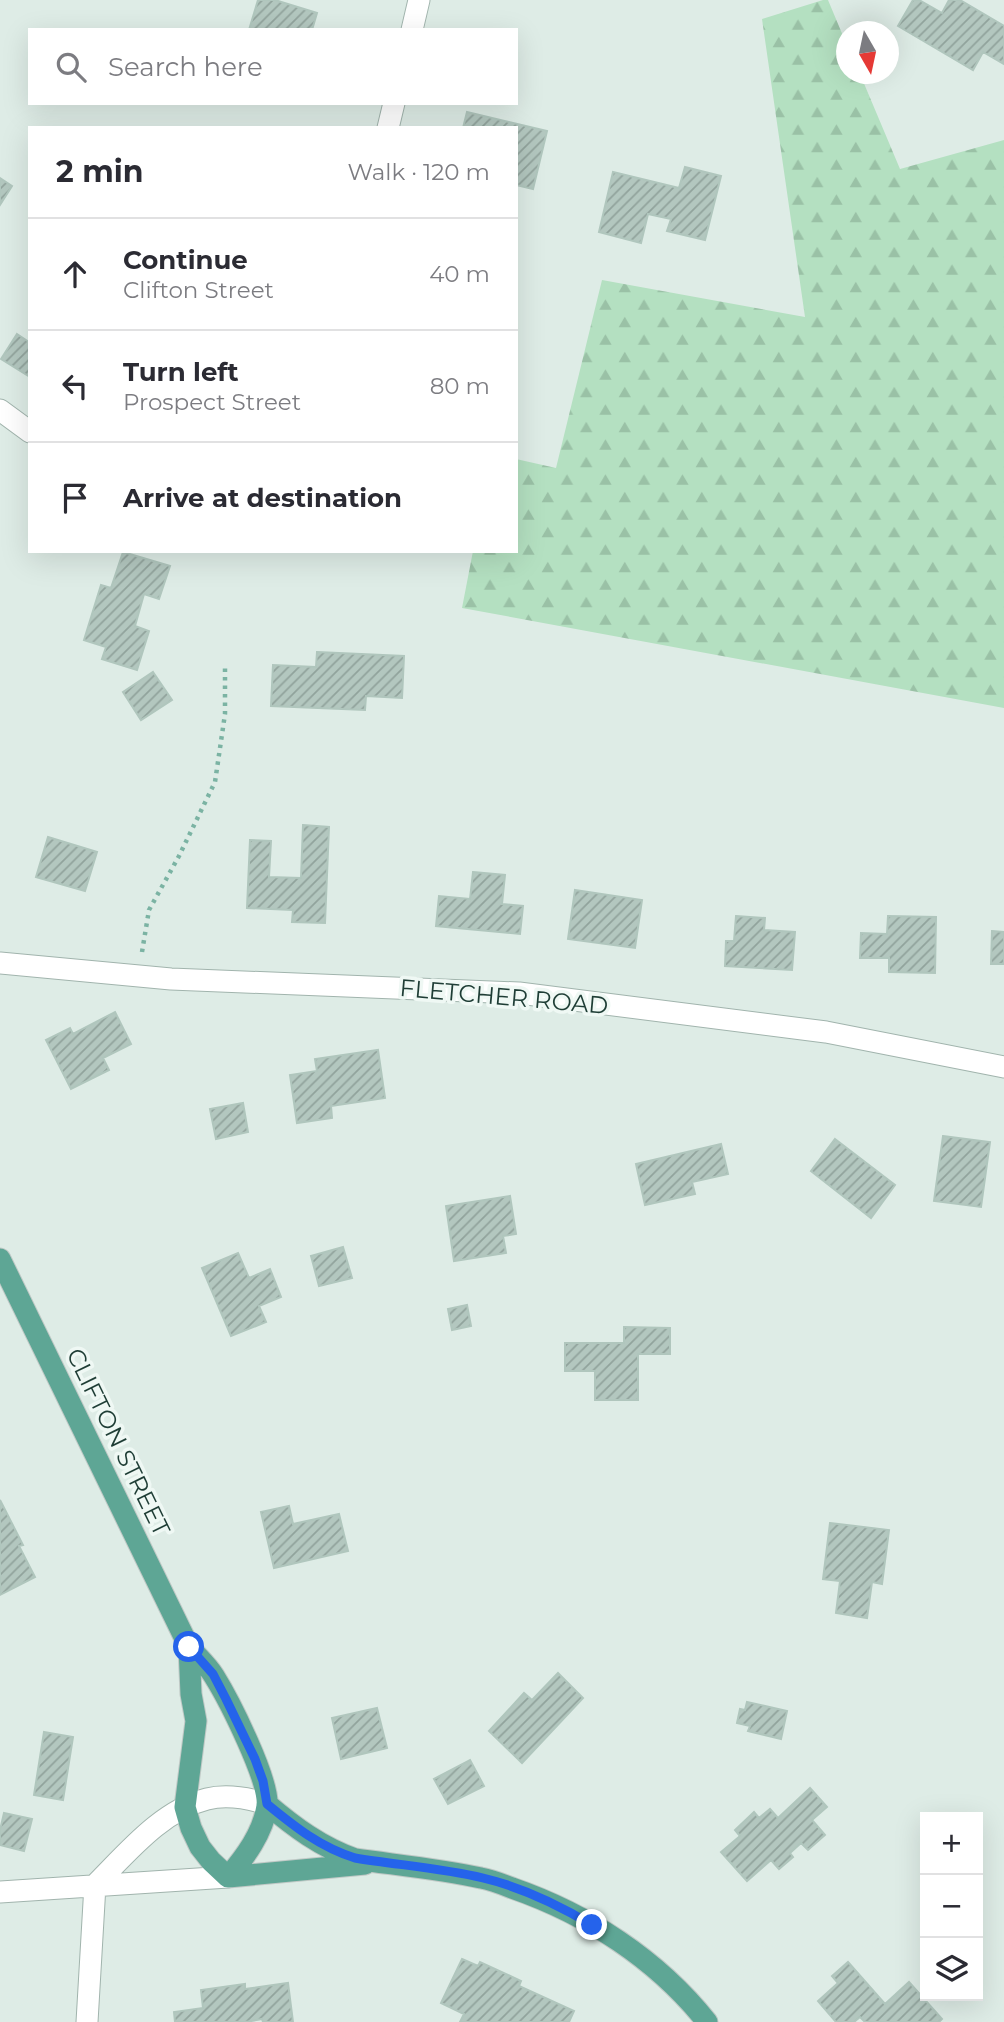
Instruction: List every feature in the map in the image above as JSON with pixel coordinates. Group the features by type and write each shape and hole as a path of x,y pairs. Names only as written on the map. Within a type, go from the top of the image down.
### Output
{"main road":[{"name":"CLIFTON STREET","path":"0,1259 189,1647 213,1674 232,1711 255,1759 267,1804"},
{"name":"CLIFTON STREET","path":"189,1647 191,1694 196,1721 186,1807 191,1828 200,1847 228,1877"},
{"path":"228,1877 243,1860 254,1841 262,1825 267,1804 314,1841 336,1852 355,1858 484,1878 530,1894 574,1914 641,1957 670,1982 707,2022"},
{"path":"228,1877 381,1862"}],"street":[{"path":"412,28 419,0"},
{"path":"388,126 394,105"},
{"path":"0,410 28,431"},
{"name":"FLETCHER ROAD","path":"0,963 138,977 519,993 826,1032 1004,1067"},
{"path":"87,2022 95,1885 148,1833 186,1807 208,1798 226,1797 249,1798 267,1804"},
{"path":"0,1892 228,1877"}],"path":[{"path":"138,977 149,910 215,782 225,714 225,666"}],"green space":[{"path":"828,0 837,21 836,84 864,84 900,169 1004,140 1004,708 462,608 473,553 518,553 518,459 556,468 602,280 805,317 762,19"}],"building":[{"path":"258,0 275,0 317,13 313,28 250,28"},
{"path":"913,0 919,0 942,13 949,0 960,0 1004,26 1004,64 983,52 973,70 899,24"},
{"path":"467,112 547,131 533,189 518,185 518,126 464,126"},
{"path":"685,167 721,176 705,240 667,231 671,219 648,214 641,243 599,232 613,172 679,188"},
{"path":"0,178 12,186 0,205"},
{"path":"17,334 28,341 28,376 1,359"},
{"path":"123,553 170,566 159,599 144,594 135,626 149,631 137,670 102,659 106,647 84,640 101,585 111,588"},
{"path":"317,652 404,656 402,698 366,696 365,710 271,706 273,665 316,667"},
{"path":"153,672 172,700 141,720 123,692"},
{"path":"303,825 329,827 325,923 292,922 293,910 247,908 250,840 271,841 269,877 301,878"},
{"path":"48,837 97,852 85,891 36,877"},
{"path":"473,872 505,875 502,904 523,906 520,934 436,926 439,896 470,899"},
{"path":"575,890 642,900 635,948 568,939"},
{"path":"736,916 765,918 764,930 795,932 792,970 725,966 726,941 734,941"},
{"path":"888,916 936,917 935,973 889,972 889,958 860,958 861,933 887,934"},
{"path":"992,931 1004,932 1004,964 991,964"},
{"path":"115,1012 131,1044 103,1058 109,1070 71,1089 46,1040 70,1028 73,1034"},
{"path":"378,1050 385,1098 331,1106 332,1118 297,1123 290,1075 317,1071 315,1059"},
{"path":"243,1103 248,1132 216,1139 210,1109"},
{"path":"943,1136 990,1142 981,1207 934,1201"},
{"path":"835,1139 895,1185 871,1218 811,1171"},
{"path":"721,1144 728,1174 692,1182 695,1194 645,1205 636,1164"},
{"path":"510,1196 516,1234 503,1236 506,1253 454,1261 446,1206"},
{"path":"343,1247 352,1278 319,1286 311,1256"},
{"path":"238,1253 249,1278 270,1269 281,1297 259,1306 266,1322 231,1336 202,1268"},
{"path":"467,1305 471,1326 452,1330 448,1309"},
{"path":"624,1327 670,1328 670,1354 638,1354 638,1400 595,1400 595,1371 565,1371 565,1343 624,1343"},
{"path":"0,1500 23,1545 19,1546 35,1577 0,1595"},
{"path":"289,1506 293,1524 339,1514 348,1551 274,1568 261,1512"},
{"path":"830,1523 889,1530 882,1584 872,1582 867,1618 836,1613 840,1581 823,1579"},
{"path":"558,1673 583,1698 522,1763 489,1731 524,1693 532,1700"},
{"path":"747,1702 787,1711 781,1739 748,1731 750,1726 737,1723 740,1709 745,1710"},
{"path":"377,1708 387,1748 341,1759 332,1718"},
{"path":"44,1732 73,1737 63,1800 34,1795"},
{"path":"470,1760 484,1786 448,1804 434,1779"},
{"path":"810,1788 827,1807 812,1820 825,1835 808,1850 801,1843 790,1853 793,1857 779,1869 771,1860 747,1881 721,1852 740,1836 735,1830 754,1812 759,1818 770,1809 778,1818"},
{"path":"4,1813 32,1819 24,1851 0,1845"},
{"path":"462,1959 478,1966 480,1962 521,1981 519,1986 574,2011 569,2022 460,2022 464,2014 441,2003"},
{"path":"848,1962 885,2004 909,1982 920,1994 920,2001 926,2001 942,2019 939,2022 865,2022 860,2017 854,2022 836,2022 818,2001 838,1983 832,1976"},
{"path":"288,1983 293,2022 263,2022 262,2019 246,2022 175,2022 174,2012 203,2008 201,1990 245,1984 245,1989"}],"route":[{"path":"189,1647 213,1674 226,1699 255,1759 267,1804 314,1841 355,1858 484,1878 530,1894 592,1925"}]}
